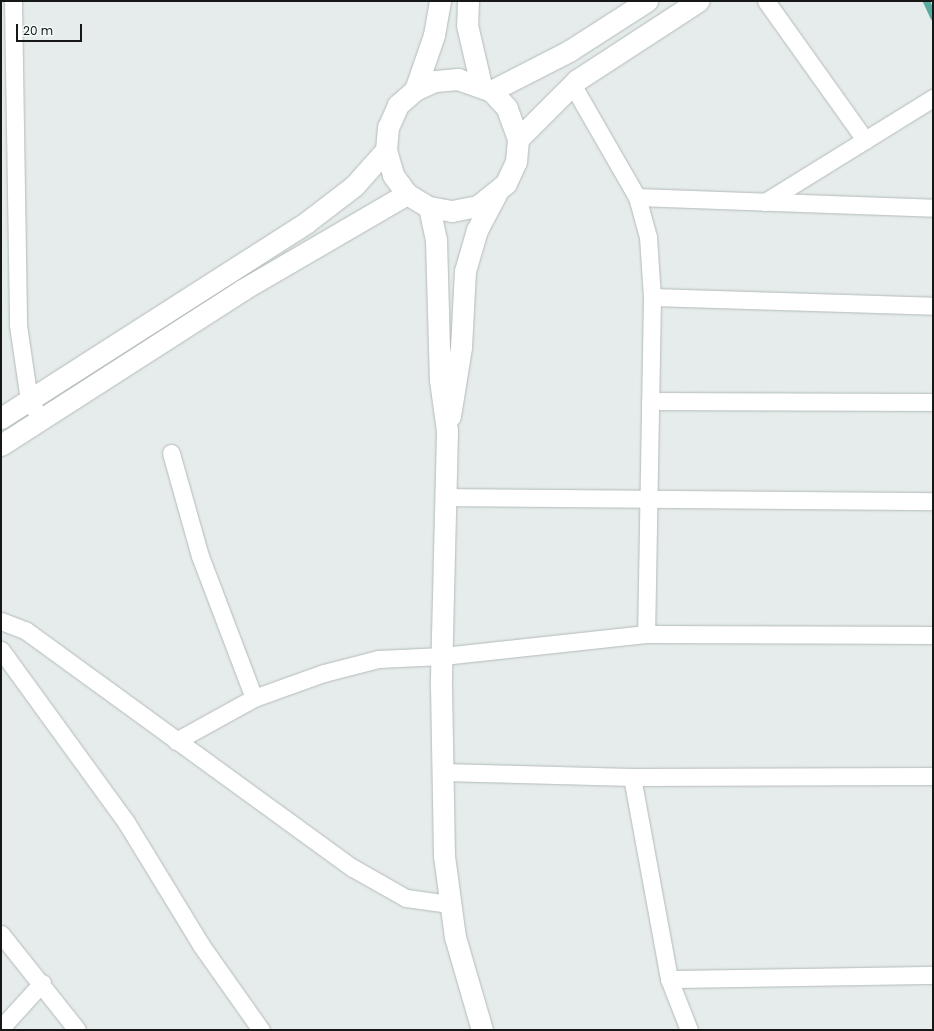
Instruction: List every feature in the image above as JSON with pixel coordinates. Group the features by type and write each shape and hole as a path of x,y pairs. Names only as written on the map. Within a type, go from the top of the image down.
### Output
{"street":[{"path":"13,1 18,325 29,400 41,419"},
{"path":"415,90 434,35 440,1"},
{"path":"468,1 468,25 486,88"},
{"path":"486,88 569,52 647,1"},
{"path":"518,139 572,84 698,1"},
{"path":"766,1 865,140"},
{"path":"482,1030 468,990 450,904 444,856 443,656 447,431 461,347 465,271 477,230 516,162 518,139 507,108 486,88 458,79 435,81 415,90 398,105 388,127 386,150 393,175 407,194 429,207 452,211 472,207 497,193"},
{"path":"572,84 637,197 648,237 652,297 646,634"},
{"path":"765,202 933,98"},
{"path":"1,418 307,222 354,186 386,150"},
{"path":"1,445 242,290 407,194"},
{"path":"637,197 933,208"},
{"path":"429,207 436,240 440,380 447,431"},
{"path":"652,297 933,306"},
{"path":"650,401 933,402"},
{"path":"171,453 200,556 254,698"},
{"path":"446,497 933,501"},
{"path":"1,621 24,630 353,868 406,898 450,904"},
{"path":"176,741 254,698 324,673 378,659 443,656 646,634 933,635"},
{"path":"1,650 126,822 201,945 261,1030"},
{"path":"443,772 632,777 933,776"},
{"path":"632,777 669,979 689,1030"},
{"path":"1,934 42,983 77,1030"},
{"path":"669,979 933,975"},
{"path":"1,1028 42,983"}],"waterway":[{"path":"926,1 933,16"}]}
